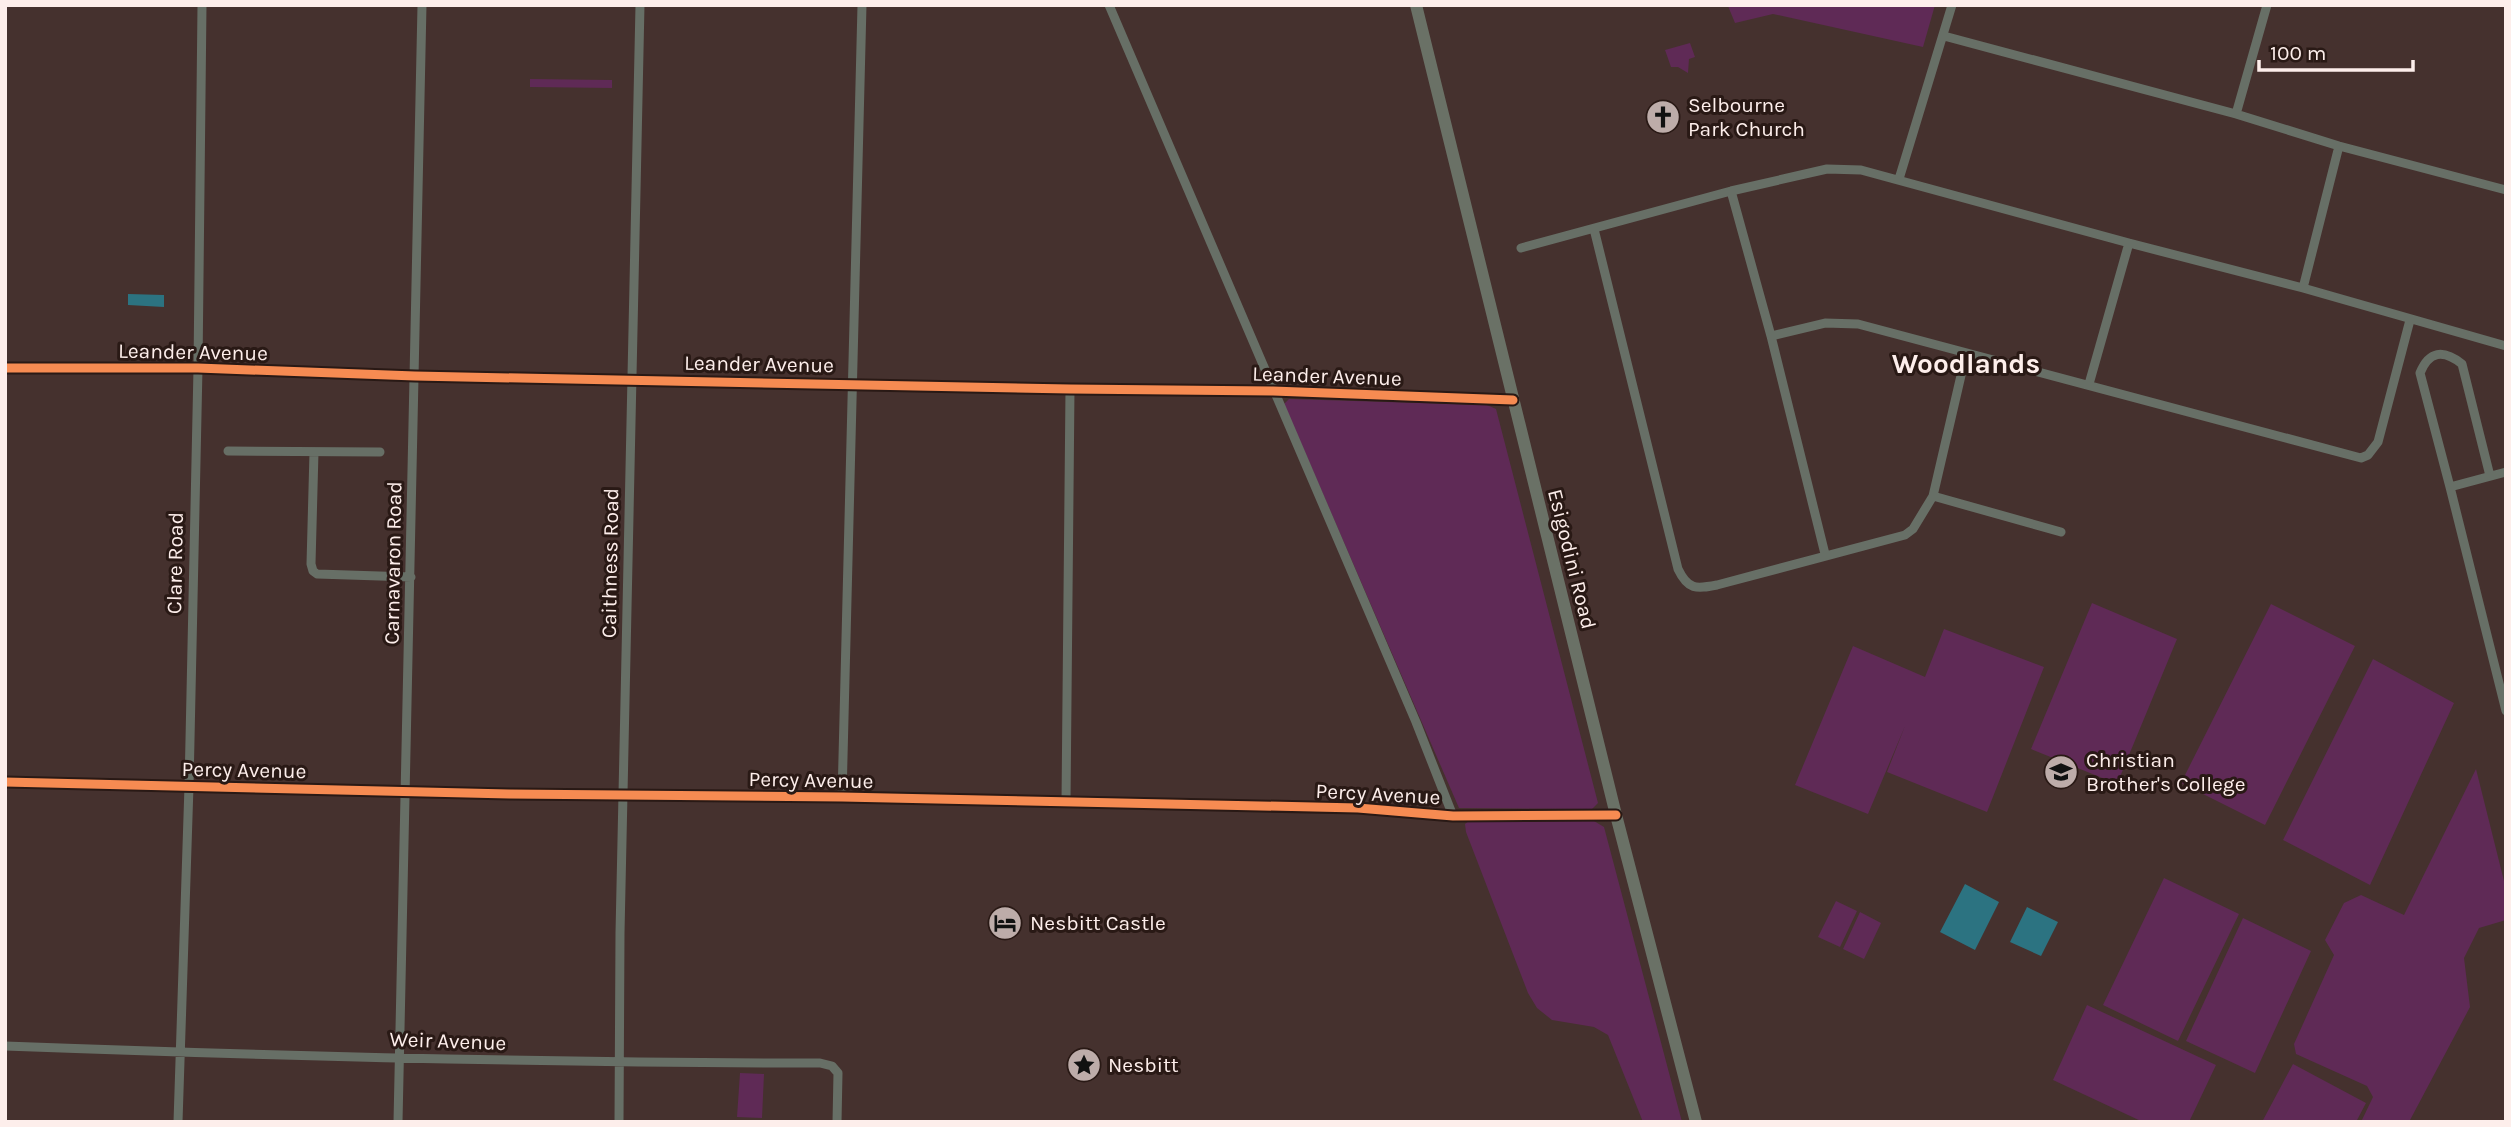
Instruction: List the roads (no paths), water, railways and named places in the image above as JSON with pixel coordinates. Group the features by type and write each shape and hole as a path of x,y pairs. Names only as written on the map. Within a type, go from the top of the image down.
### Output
{"main road":[{"name":"Esigodini Road","path":"1416,5 1616,815 1696,1122"}],"street":[{"name":"Clare Road","path":"178,1122 198,368 202,5"},
{"name":"Carnavaron Road","path":"398,1122 422,5"},
{"name":"Caithness Road","path":"620,1122 620,933 640,5"},
{"path":"842,797 862,5"},
{"path":"1109,5 1453,816"},
{"path":"1899,179 1952,5"},
{"path":"2236,114 2267,5"},
{"path":"1944,36 2506,190"},
{"path":"2303,288 2339,146"},
{"path":"1521,248 1731,191 1827,169 1861,170 2303,288 2506,346"},
{"path":"1731,191 1771,336 1825,554"},
{"path":"1594,229 1678,569 1683,579 1692,586 1701,588 1905,535 1913,529 1933,496 1966,354"},
{"path":"2089,384 2129,243"},
{"path":"1771,336 1825,323 1858,324 2361,458 2368,455 2378,442 2410,320"},
{"path":"2490,476 2462,364 2450,355 2438,354 2425,361 2420,373 2501,674 2506,710"},
{"name":"Leander Avenue","path":"5,368 198,368 415,376 1273,391 1513,400"},
{"path":"1066,802 1070,389"},
{"path":"228,452 380,452"},
{"path":"314,452 313,571 317,574 411,577"},
{"path":"2451,487 2506,472"},
{"path":"1933,496 2061,532"},
{"name":"Percy Avenue","path":"5,782 405,792 842,797 1358,808 1453,816 1616,815"},
{"name":"Weir Avenue","path":"5,1046 620,1063 820,1063 832,1066 838,1073 837,1122"}],"water":[{"path":"128,294 164,295 164,307 128,305"},
{"path":"1965,884 1999,902 1975,950 1940,932"},
{"path":"2027,907 2058,922 2041,956 2010,942"}],"place":[{"name":"Selbourne Park Church","path":"1663,117"},
{"name":"Christian Brother's College","path":"2061,772"},
{"name":"Nesbitt Castle","path":"1005,923"},
{"name":"Nesbitt","path":"1084,1065"}],"district":[{"name":"Woodlands","path":"1966,363"}]}
